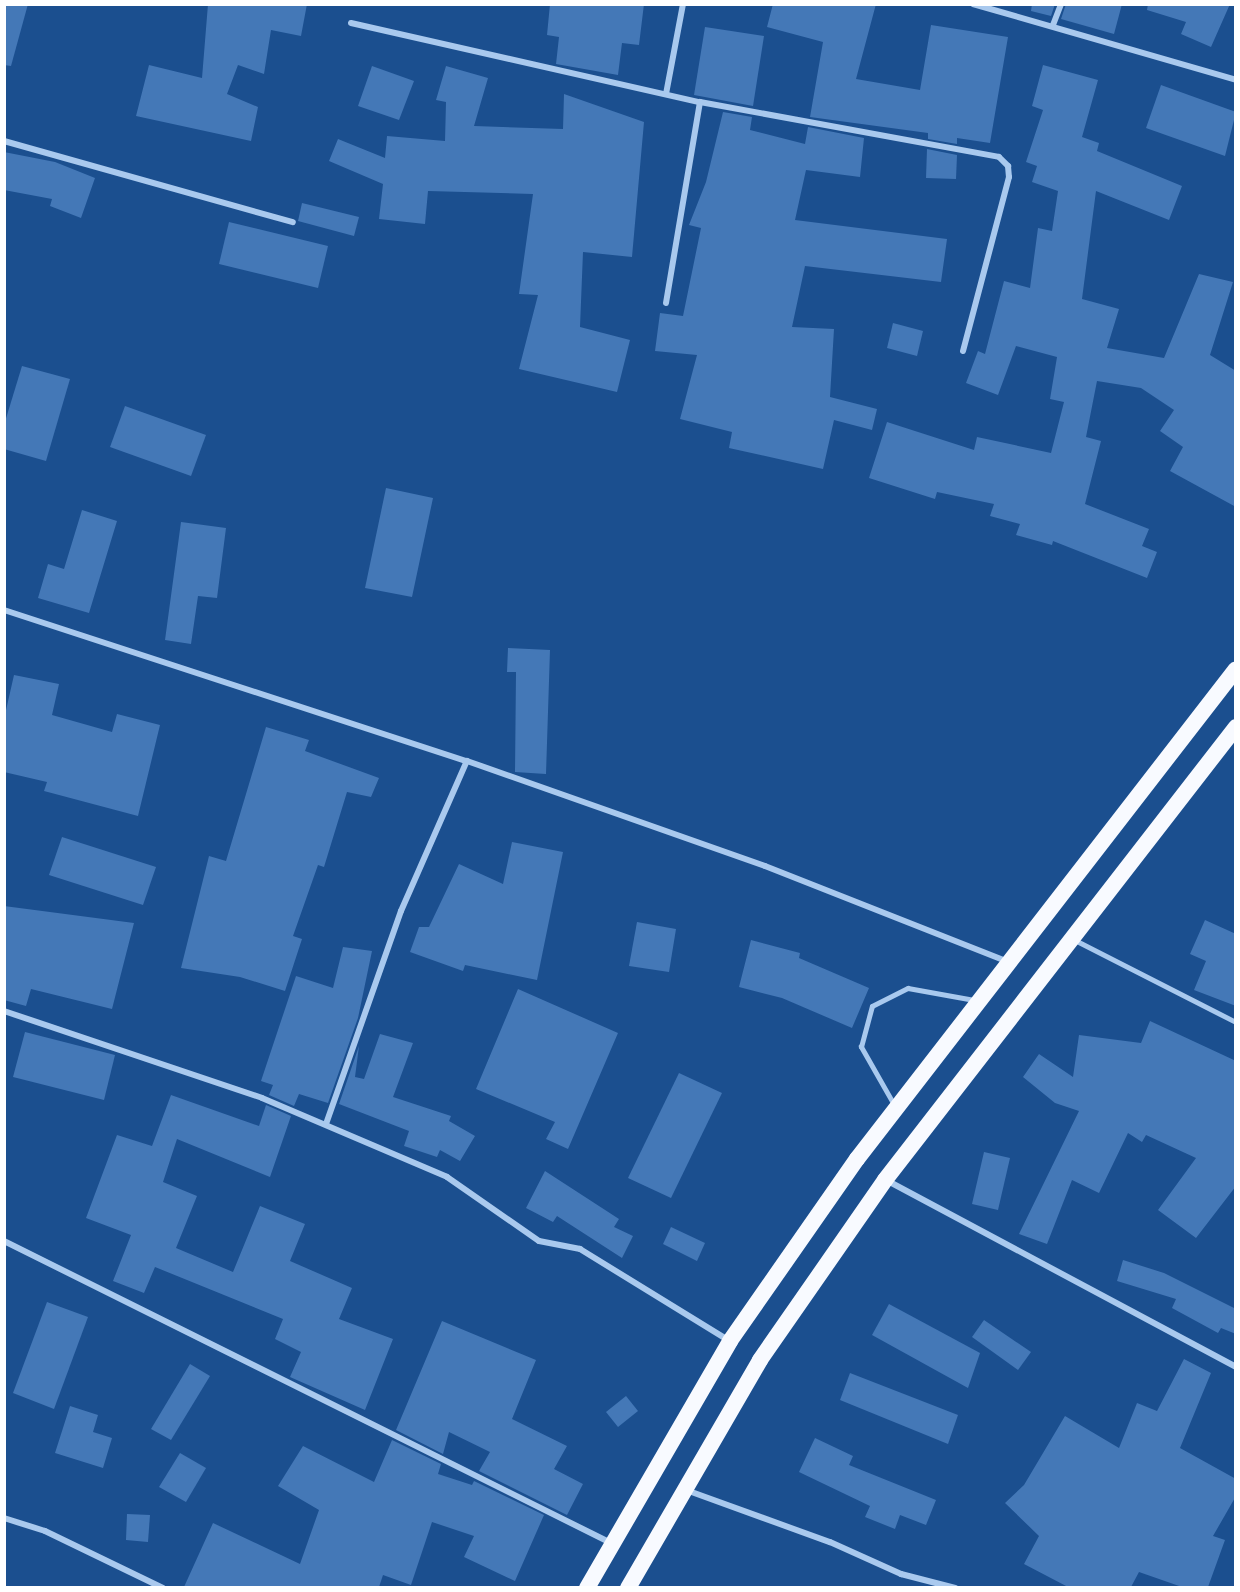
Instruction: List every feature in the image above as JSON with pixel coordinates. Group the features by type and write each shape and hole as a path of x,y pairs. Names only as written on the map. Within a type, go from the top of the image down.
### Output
{"highway":[{"path":"587,1587 730,1341 896,1109 1236,669"},
{"path":"628,1587 760,1360 885,1180 1236,727"}],"street":[{"path":"666,94 683,4"},
{"path":"973,4 1053,25 1236,80"},
{"path":"1053,25 1061,4"},
{"path":"351,23 700,102 999,157 1008,166 1009,177 963,351"},
{"path":"666,303 700,102"},
{"path":"4,141 293,222"},
{"path":"4,610 467,760 765,866 1010,963"},
{"path":"326,1124 401,910 467,760"},
{"path":"4,1011 262,1098 447,1177 539,1241 580,1249 730,1341"},
{"path":"885,1180 1236,1367"},
{"path":"4,1241 612,1544"},
{"path":"685,1490 830,1542 901,1574 955,1587"},
{"path":"4,1518 45,1532 163,1587"}],"lane":[{"path":"1072,939 1140,977 1236,1022"},
{"path":"896,1109 861,1047 872,1006 908,988 980,1001"}],"building":[{"path":"4,4 28,4 11,66 4,65"},
{"path":"208,4 307,4 301,36 271,30 264,74 238,65 227,94 258,107 251,141 136,116 149,65 202,78"},
{"path":"550,4 644,4 639,45 622,43 618,75 556,64 559,37 547,35"},
{"path":"773,4 876,4 856,79 920,90 931,25 1008,37 990,143 957,138 957,144 928,139 928,133 810,117 823,42 767,27"},
{"path":"1032,4 1055,4 1051,16 1031,11"},
{"path":"1066,4 1122,4 1114,34 1061,19"},
{"path":"1148,4 1230,4 1211,47 1181,34 1186,22 1147,10"},
{"path":"705,27 764,36 753,106 694,95"},
{"path":"1043,65 1098,80 1082,137 1099,143 1097,151 1182,186 1169,220 1096,191 1082,299 1119,309 1107,348 1164,358 1199,274 1233,282 1210,355 1236,371 1236,507 1170,471 1183,447 1160,431 1174,410 1141,388 1097,381 1086,437 1101,441 1085,504 1149,529 1142,546 1157,552 1147,578 1053,541 1052,545 1016,535 1020,524 990,516 994,504 937,492 935,499 869,478 887,422 974,450 977,437 1051,453 1064,402 1050,399 1057,357 1016,346 998,395 966,383 978,351 985,354 1004,281 1030,288 1038,228 1052,231 1058,191 1032,182 1037,166 1026,162 1043,110 1032,106"},
{"path":"372,66 414,81 399,120 358,106"},
{"path":"446,66 488,78 474,126 563,129 564,94 644,122 632,257 583,252 580,327 630,340 617,392 519,369 538,295 519,294 533,194 428,191 425,224 379,219 383,184 329,161 338,139 385,158 387,136 445,141 446,102 436,100"},
{"path":"1161,85 1236,112 1225,156 1146,128"},
{"path":"723,112 752,117 750,130 805,144 808,127 864,138 860,177 806,170 795,220 947,239 941,282 805,266 792,327 834,329 830,397 877,409 872,430 834,420 823,469 729,448 732,432 680,419 697,355 655,351 660,313 683,316 701,228 689,225 706,182"},
{"path":"927,149 957,155 956,179 926,178"},
{"path":"4,152 55,162 95,178 81,218 50,206 52,199 4,190"},
{"path":"302,203 359,217 354,236 298,221"},
{"path":"229,222 328,246 318,288 219,264"},
{"path":"893,323 923,331 917,356 887,348"},
{"path":"22,366 70,379 46,461 4,449 4,425"},
{"path":"125,406 206,435 191,476 110,447"},
{"path":"386,488 433,498 412,597 365,588"},
{"path":"82,510 117,521 89,613 38,598 48,564 64,569"},
{"path":"181,522 226,528 217,598 198,596 191,644 165,640"},
{"path":"508,648 550,650 546,774 515,772 516,672 507,672"},
{"path":"14,675 59,684 52,715 112,732 117,714 160,725 138,816 44,791 47,782 4,772 4,719"},
{"path":"266,727 309,740 305,751 379,778 371,797 347,792 324,867 318,865 293,936 302,939 285,991 240,977 181,968 209,856 226,861"},
{"path":"62,837 156,867 143,905 49,875"},
{"path":"512,842 563,852 537,980 465,965 463,971 410,952 419,927 429,927 459,864 503,884"},
{"path":"4,906 134,923 112,1009 31,989 26,1006 4,1000"},
{"path":"1205,920 1236,934 1236,1006 1194,990 1206,961 1190,954"},
{"path":"637,922 676,929 669,972 629,966"},
{"path":"751,940 800,953 799,958 869,988 852,1028 782,998 739,987"},
{"path":"343,947 372,951 358,1018 328,1103 299,1094 294,1106 269,1095 273,1085 261,1081 296,976 333,988"},
{"path":"518,989 618,1033 568,1149 546,1139 555,1122 476,1089"},
{"path":"1150,1021 1236,1061 1236,1186 1196,1238 1158,1210 1196,1158 1146,1135 1142,1142 1128,1133 1099,1193 1072,1180 1047,1244 1019,1234 1079,1111 1055,1103 1023,1077 1039,1054 1073,1077 1079,1035 1141,1043"},
{"path":"25,1032 115,1055 104,1100 13,1077"},
{"path":"380,1034 413,1043 393,1097 451,1116 449,1121 475,1136 460,1161 440,1150 437,1157 404,1146 409,1131 339,1104 359,1046 355,1077 364,1079"},
{"path":"679,1073 722,1093 671,1198 628,1178"},
{"path":"171,1095 259,1126 266,1105 291,1116 270,1177 177,1139 163,1182 197,1196 176,1248 233,1272 260,1206 305,1224 290,1261 352,1288 339,1319 393,1339 365,1410 290,1377 301,1352 275,1339 283,1319 155,1267 144,1293 113,1281 131,1235 86,1218 117,1135 152,1146"},
{"path":"984,1152 1010,1158 998,1210 972,1204"},
{"path":"545,1171 619,1219 614,1227 633,1236 622,1258 557,1216 553,1222 526,1208"},
{"path":"671,1227 705,1243 697,1261 663,1244"},
{"path":"1123,1260 1164,1273 1236,1309 1236,1334 1221,1328 1218,1333 1172,1308 1176,1299 1117,1281"},
{"path":"47,1302 88,1317 54,1409 13,1393"},
{"path":"889,1304 980,1353 968,1388 872,1335"},
{"path":"984,1320 1031,1352 1018,1370 972,1337"},
{"path":"442,1321 536,1360 512,1419 567,1446 554,1469 583,1484 567,1515 479,1471 490,1452 449,1432 443,1454 396,1430"},
{"path":"1184,1359 1211,1373 1180,1448 1236,1479 1236,1496 1213,1536 1225,1540 1208,1587 1182,1587 1139,1572 1131,1587 1068,1587 1024,1564 1039,1536 1005,1503 1024,1485 1065,1416 1119,1448 1137,1403 1157,1411"},
{"path":"190,1364 210,1376 171,1440 151,1429"},
{"path":"850,1373 958,1415 948,1444 840,1400"},
{"path":"626,1396 638,1411 618,1427 606,1412"},
{"path":"70,1406 98,1415 93,1432 112,1438 103,1468 55,1453"},
{"path":"815,1438 853,1456 849,1465 936,1500 926,1525 900,1515 895,1529 865,1517 870,1506 799,1472"},
{"path":"392,1440 441,1464 438,1474 472,1485 474,1481 544,1515 515,1581 464,1557 474,1536 432,1522 411,1585 383,1575 379,1587 184,1587 213,1523 300,1564 319,1510 278,1486 303,1446 374,1482"},
{"path":"180,1453 206,1468 186,1502 159,1487"},
{"path":"127,1514 150,1515 148,1542 126,1540"}]}
